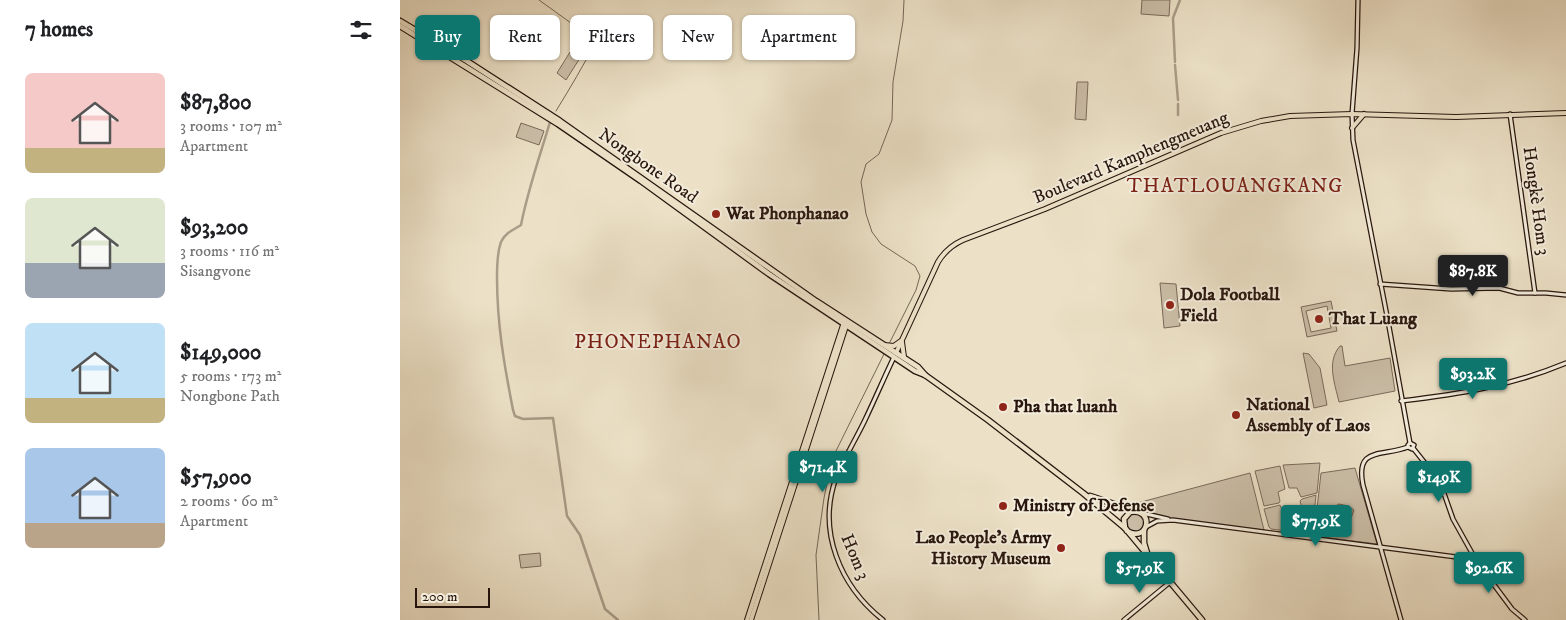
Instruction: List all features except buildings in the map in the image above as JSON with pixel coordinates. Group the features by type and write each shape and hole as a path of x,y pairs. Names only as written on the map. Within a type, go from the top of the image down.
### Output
{"highway":[{"name":"Nongbone Road","path":"400,21 498,84"},
{"name":"Nongbone Road","path":"400,26 560,121 845,323 918,367 925,375 988,420 1086,495 1126,529 1201,620"},
{"name":"Nongbone Road","path":"893,352 916,372 925,375"},
{"name":"Nongbone Road","path":"1086,495 1138,512 1146,519 1144,543 1151,562 1201,620"},
{"path":"1138,512 1130,512 1126,515 1124,523 1126,529 1135,534 1140,533 1145,528"}],"main road":[{"name":"Boulevard Kamphengmeuang","path":"893,352 902,339 938,262 957,243 1045,209 1228,131 1261,121 1280,118 1352,114 1456,117 1566,113"},
{"path":"1352,128 1364,114"},
{"path":"749,620 845,323"},
{"path":"882,346 893,352 902,339"},
{"path":"902,339 904,357"}],"street":[{"path":"1358,0 1357,48 1352,114 1355,153 1391,333 1410,442 1414,444 1410,448 1371,456 1362,463 1361,474 1401,620"},
{"name":"Hongkè Hom 3","path":"1510,114 1535,293"},
{"path":"1380,284 1451,289 1499,288 1518,293 1566,295"},
{"name":"Hom 3","path":"882,620 858,596 844,576 831,540 829,510 834,485 842,464 877,396 893,352"},
{"path":"1402,401 1491,388 1543,374 1566,363"},
{"path":"1410,448 1440,482 1453,519 1478,563 1512,609 1525,620"},
{"name":"Nongbone Road","path":"1138,512 1173,520"},
{"path":"1145,528 1157,521 1173,520 1380,546 1462,558 1478,563"},
{"path":"1462,558 1473,555"},
{"path":"1124,620 1169,583"}],"shaded area":[{"path":"1142,0 1170,0 1169,16 1141,14"},
{"path":"570,52 570,60 579,60 566,80 557,73"},
{"path":"1077,82 1088,82 1086,120 1075,119"},
{"path":"521,123 544,131 539,145 516,137"},
{"name":"Dola Football Field","path":"1160,283 1176,284 1180,326 1164,328"},
{"path":"1331,301 1337,331 1307,337 1301,307","holes":["1327,306 1331,328 1311,332 1306,311"]},
{"path":"1340,346 1342,346 1345,366 1390,358 1395,391 1339,402 1332,366 1333,359"},
{"path":"1303,353 1309,354 1320,368 1327,405 1314,408"},
{"path":"1320,463 1317,493 1301,497 1297,488 1289,488 1283,465"},
{"path":"1280,466 1285,489 1278,492 1279,503 1264,506 1255,471"},
{"path":"1355,468 1377,544 1314,536 1321,473"},
{"path":"1250,473 1264,530 1178,520 1126,506"},
{"path":"1316,495 1312,533 1299,532 1295,509 1302,508 1300,501 1302,499"},
{"path":"1339,504 1354,510 1350,521 1340,516 1332,522 1328,510"},
{"path":"1280,505 1283,512 1292,511 1297,532 1271,529 1269,527 1264,509"},
{"path":"1130,513 1140,513 1146,522 1144,529 1135,533 1125,527 1127,516"},
{"path":"540,553 541,566 521,568 519,555"}],"waterway":[{"path":"539,0 596,41 556,111"},
{"path":"889,344 916,290 920,276 915,266 881,244 872,232 866,214 861,182 866,164 879,154 892,120 893,82 903,21 904,0"},
{"path":"1175,62 1173,18 1180,0"},
{"path":"1175,65 1178,100"},
{"path":"1178,104 1178,115"},
{"path":"550,122 521,225 505,236 499,250 497,294 502,344 515,416 523,419 553,418 567,516 580,535 605,609 618,620"},
{"path":"819,620 816,555 832,459 885,352"}],"place":[{"name":"Wat Phonphanao","path":"716,214"},
{"name":"Dola Football Field","path":"1170,305"},
{"name":"That Luang","path":"1319,319"},
{"name":"Pha that luanh","path":"1003,407"},
{"name":"National Assembly of Laos","path":"1236,415"},
{"name":"Ministry of Defense","path":"1003,506"},
{"name":"Lao People's Army History Museum","path":"1061,548"}],"district":[{"name":"THATLOUANGKANG","path":"1235,186"},
{"name":"PHONEPHANAO","path":"658,342"}]}
